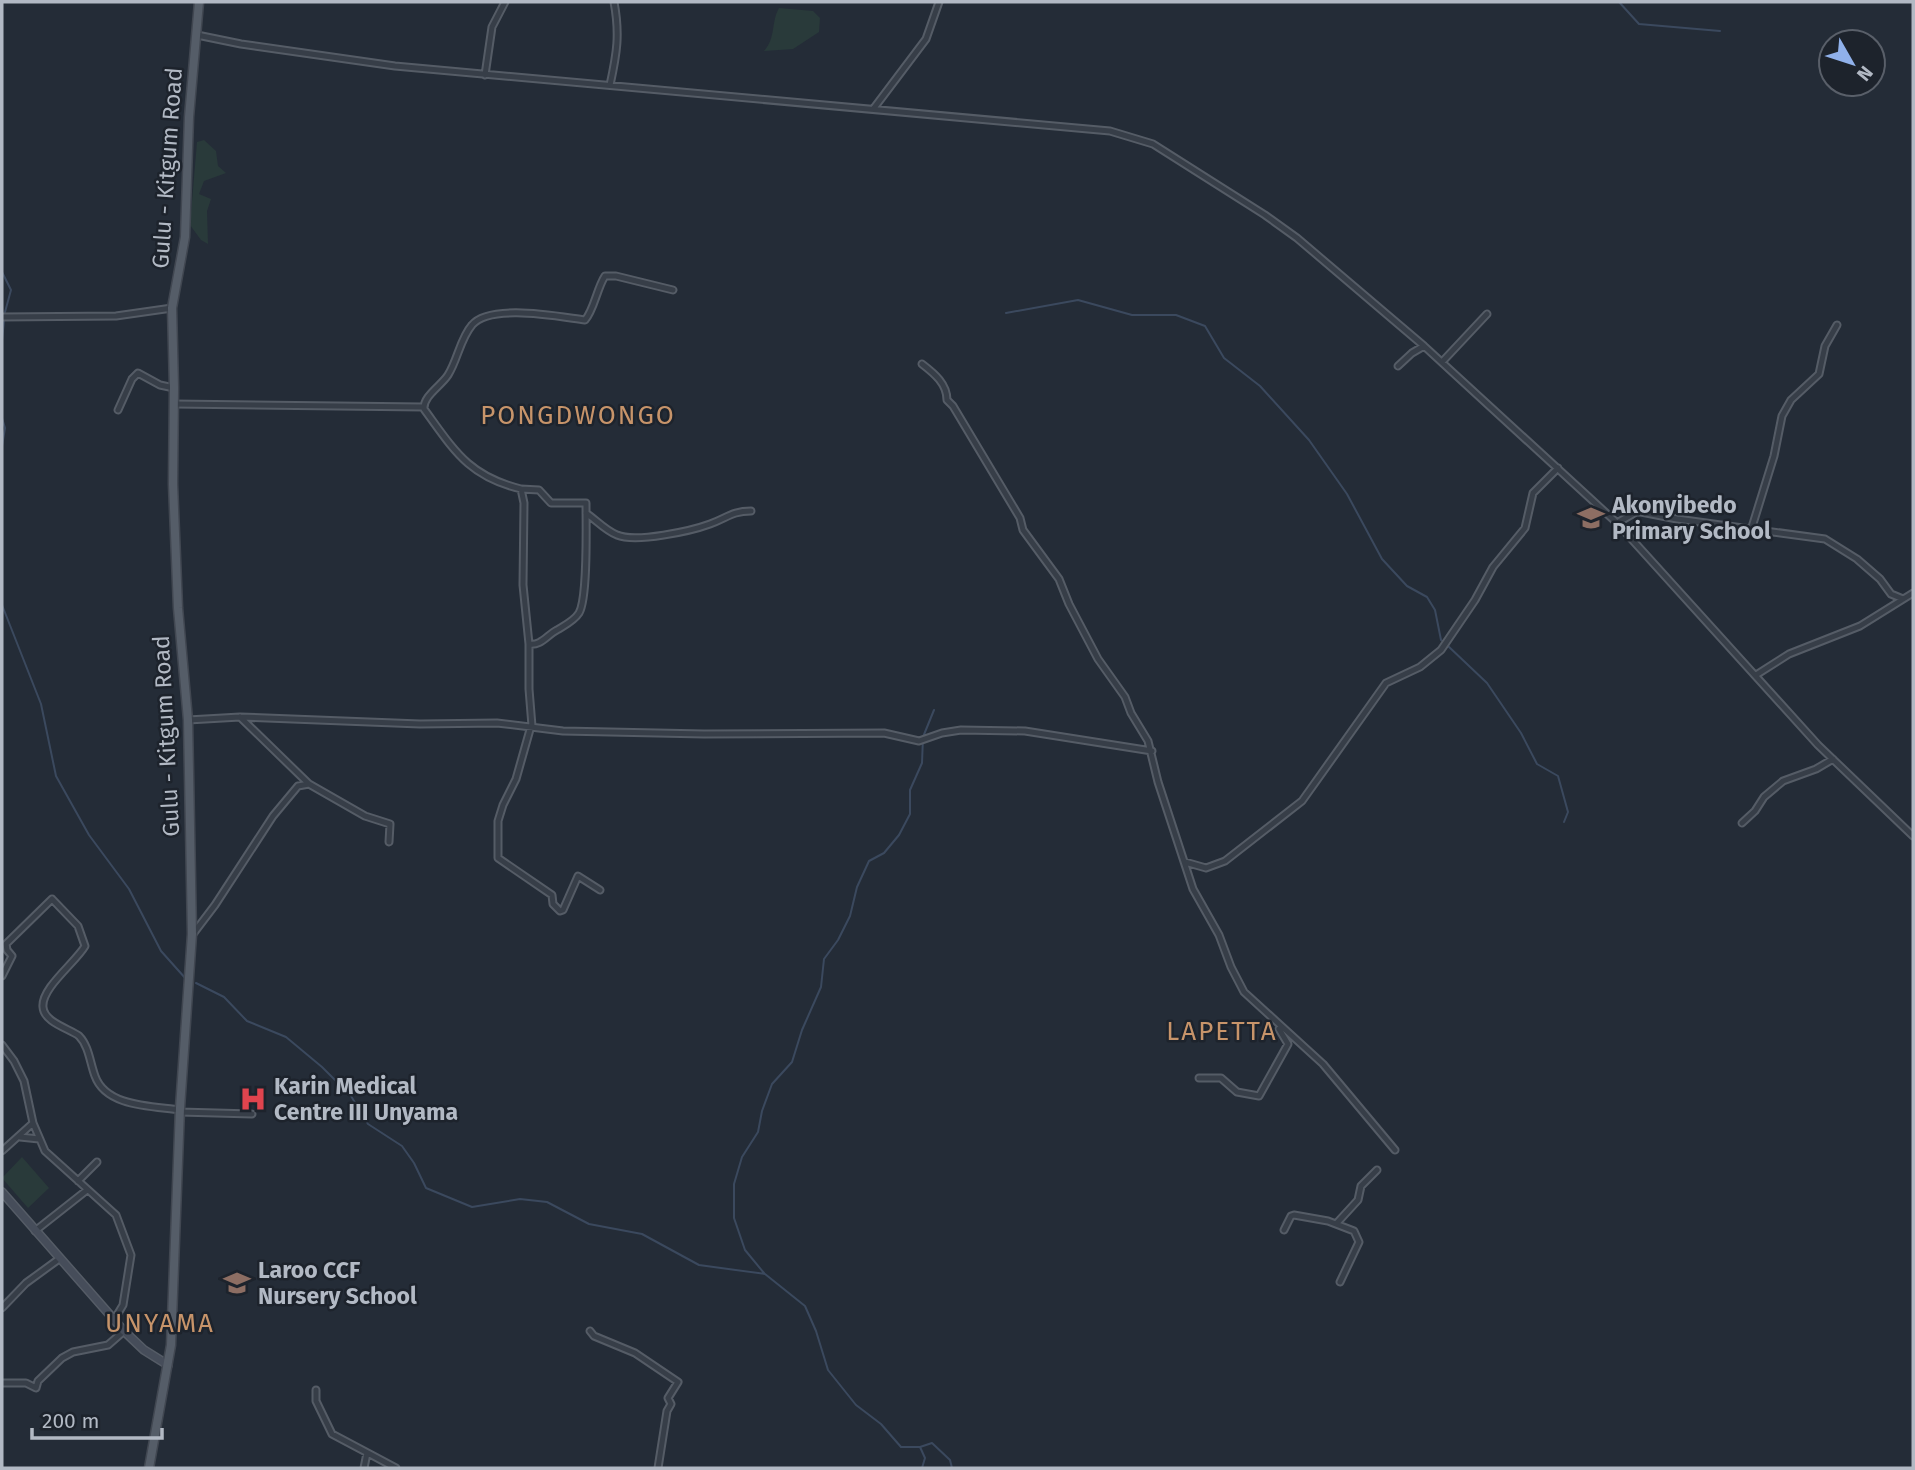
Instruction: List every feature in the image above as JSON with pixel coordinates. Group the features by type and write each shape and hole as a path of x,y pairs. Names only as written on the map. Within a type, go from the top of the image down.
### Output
{"main road":[{"name":"Gulu - Kitgum Road","path":"149,1468 168,1365 180,1111 192,934 188,720 173,484 172,308 185,237 189,117 199,2"}],"street":[{"path":"485,75 492,27 505,2"},
{"path":"610,85 618,39 614,2"},
{"path":"874,108 926,39 939,2"},
{"path":"197,35 322,57 485,75 1110,131 1153,144 1297,238 1442,362 1617,523 1833,759 1913,836"},
{"path":"423,407 425,400 450,372 468,332 477,321 522,312 586,319 595,293 605,276 616,276 673,290"},
{"path":"5,317 116,316 172,308"},
{"path":"1442,362 1487,314"},
{"path":"1752,527 1774,456 1782,415 1791,400 1819,374 1825,345 1837,325"},
{"path":"1398,366 1424,346"},
{"path":"922,365 943,384 947,400 1008,497 1020,518 1023,530 1059,579 1098,659 1125,697 1131,713 1146,737 1193,889 1219,934 1244,992 1323,1064 1395,1150"},
{"path":"118,410 132,379 138,373 160,385 174,388"},
{"path":"173,404 423,407"},
{"path":"423,407 457,455 485,477 520,489 539,490 551,503 586,503 584,586 579,612 544,640 536,645 529,645"},
{"path":"1185,862 1206,868 1224,861 1299,803 1326,770 1332,755 1386,683 1420,667 1441,650 1493,567 1525,528 1533,493 1558,468"},
{"path":"520,489 524,503 523,585 529,645 531,726 516,779 498,821 498,858 552,895 552,903 560,911 563,911 578,876 600,890"},
{"path":"586,513 615,535 634,539 686,530 710,524 734,512 751,511"},
{"path":"1617,523 1641,512 1828,540 1857,559 1880,579 1893,596 1903,599"},
{"path":"1756,676 1789,654 1860,626 1913,593"},
{"path":"1889,607 1893,596"},
{"path":"188,720 240,717 420,724 497,723 563,731 692,734 884,733 919,741 961,730 1025,731 1152,751"},
{"path":"240,717 309,784 365,816 390,824 389,842"},
{"path":"1742,823 1755,811 1764,796 1783,781 1816,769 1833,759"},
{"path":"192,934 215,905 273,816 298,786 309,784"},
{"path":"2,976 12,956 6,944 52,899 78,926 85,946 51,989 43,1003 45,1014 61,1028 74,1033 82,1040 91,1059 95,1077 106,1093 119,1099 180,1111 252,1114"},
{"path":"1199,1078 1221,1078 1237,1092 1259,1096 1288,1044 1276,1023"},
{"path":"2,1045 14,1061 24,1082 33,1123 45,1151 114,1211 131,1255 123,1305 114,1320"},
{"path":"2,1151 33,1123"},
{"path":"20,1137 39,1139"},
{"path":"78,1181 97,1162"},
{"path":"1336,1224 1357,1200 1361,1186 1377,1170"},
{"path":"35,1231 87,1190"},
{"path":"2,1192 124,1331 144,1350 168,1365"},
{"path":"1284,1230 1294,1215 1336,1224 1353,1231 1359,1238 1355,1253 1348,1261 1340,1282"},
{"path":"2,1308 26,1283 59,1259"},
{"path":"2,1383 26,1383 36,1388 38,1381 62,1358 72,1352 108,1345 124,1331"},
{"path":"590,1331 594,1336 635,1353 678,1382 668,1398 671,1404 667,1411 658,1468"},
{"path":"316,1390 316,1401 332,1434 396,1468"},
{"path":"364,1468 367,1453"}],"shaded area":[{"path":"779,8 813,11 820,18 819,32 793,49 764,51 770,41"},
{"path":"204,140 216,151 218,166 226,173 204,181 199,194 211,199 207,211 208,244 201,240 190,225 197,142"},
{"path":"22,1157 49,1188 28,1208 2,1178"}],"waterway":[{"path":"1619,2 1639,24 1720,31"},
{"path":"2,272 11,290 2,340"},
{"path":"1006,313 1078,300 1132,315 1176,315 1205,326 1224,358 1260,386 1309,440 1347,494 1382,559 1407,586 1427,597 1435,610 1441,640 1444,642"},
{"path":"2,418 5,428 2,446"},
{"path":"2,605 41,704 56,776 89,835 129,889 161,951 186,979"},
{"path":"1448,646 1487,683 1521,733 1537,764 1558,776 1568,812 1564,822"},
{"path":"764,1273 745,1250 734,1218 734,1184 742,1157 758,1132 772,1084 792,1062 802,1030 821,987 824,959 838,940 850,916 857,887 869,861 884,853 899,835 910,814 910,790 922,763 923,737 934,710"},
{"path":"196,983 224,997 247,1021 286,1037 322,1067 351,1096 368,1124 402,1146 426,1188 472,1207 520,1199 547,1202 589,1224 642,1234 699,1265 765,1274 805,1306 828,1370 856,1405 881,1424 901,1447 920,1447 932,1443 950,1460 952,1468"},
{"path":"920,1447 925,1458 922,1468"}],"place":[{"name":"Akonyibedo Primary School","path":"1591,518"},
{"name":"Karin Medical Centre III Unyama","path":"253,1099"},
{"name":"Laroo CCF Nursery School","path":"237,1283"}],"district":[{"name":"PONGDWONGO","path":"578,415"},
{"name":"LAPETTA","path":"1222,1031"},
{"name":"UNYAMA","path":"160,1323"}]}
